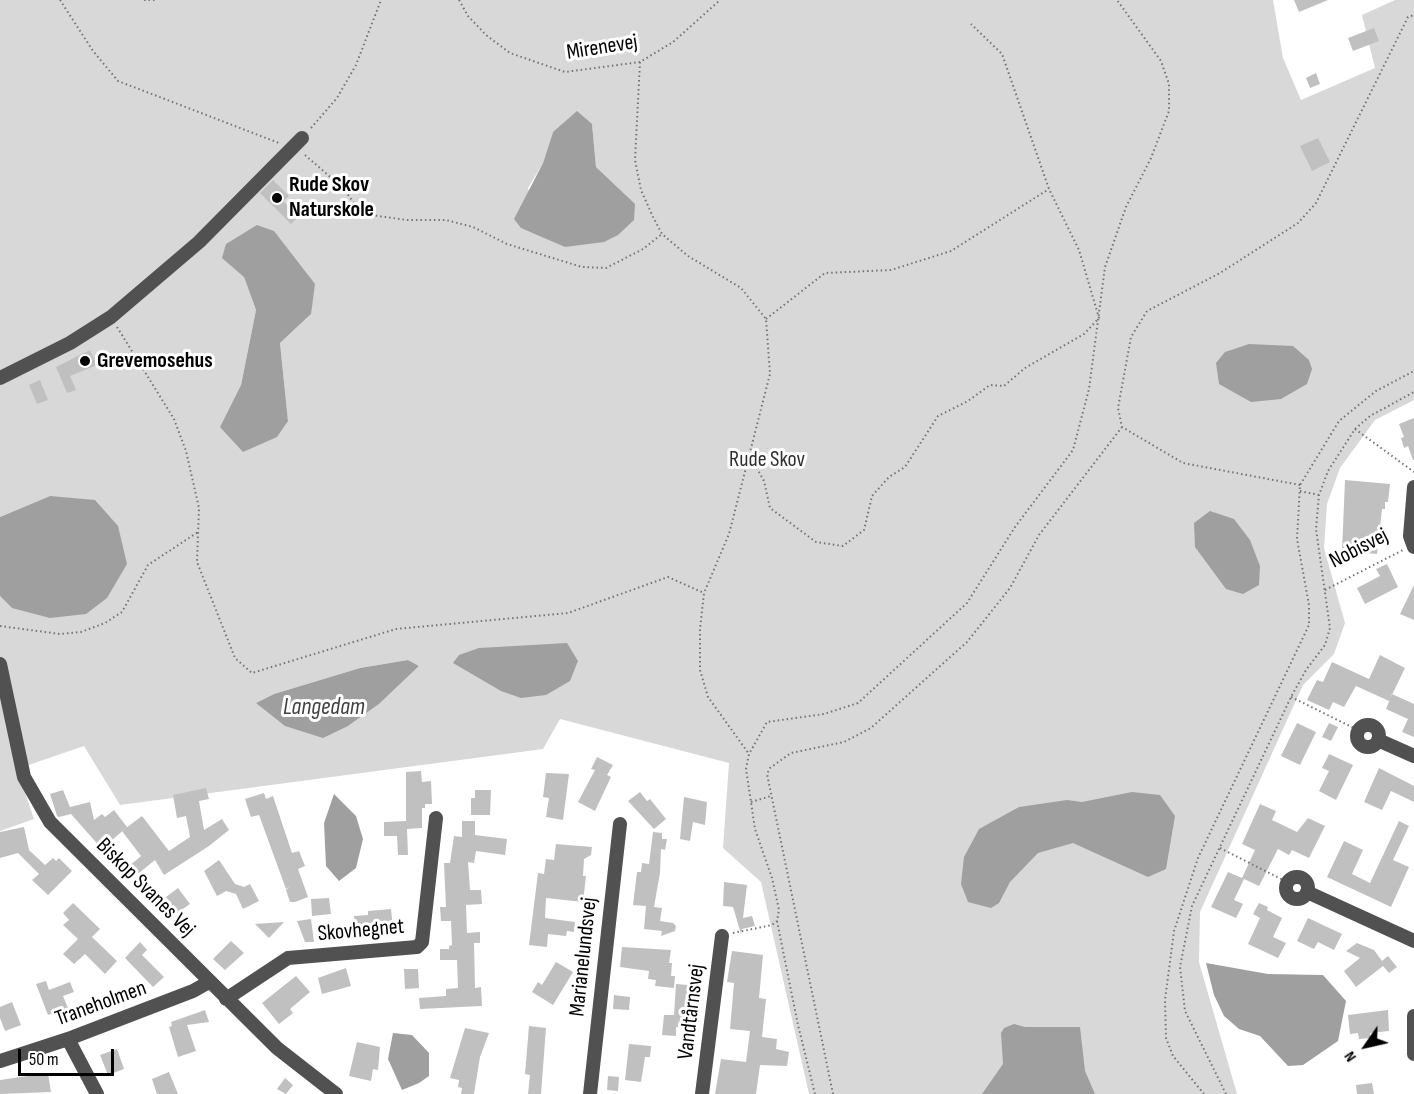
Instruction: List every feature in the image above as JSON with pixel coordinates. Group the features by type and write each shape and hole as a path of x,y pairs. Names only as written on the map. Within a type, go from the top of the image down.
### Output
{"street":[{"path":"0,378 70,343 111,317 199,243 297,144"},
{"name":"Nobisvej","path":"1413,546 1410,536 1414,487"},
{"name":"Biskop Svanes Vej","path":"0,664 24,777 42,812 57,831 226,999 302,1070 336,1094"},
{"path":"1358,730 1367,725 1373,726 1377,730 1378,740 1414,756"},
{"name":"Skovhegnet","path":"226,999 288,958 417,947 422,942 436,818"},
{"name":"Marianelundsvej","path":"590,1094 620,824"},
{"path":"1287,882 1286,890 1294,898 1299,898 1307,892 1414,941"},
{"name":"Vandtårnsvej","path":"702,1094 722,936"},
{"name":"Traneholmen","path":"2,1056 68,1039 193,992 209,982"},
{"path":"1414,1016 1414,1054"},
{"path":"68,1039 97,1094"}],"path":[{"path":"60,0 105,67 118,81 297,144 343,188 354,203 371,215 407,220 446,220 473,227 507,244 582,267 606,268 643,249 662,234"},
{"path":"144,0 155,0"},
{"path":"297,144 337,98 356,65 381,0"},
{"name":"Mirenevej","path":"459,0 468,16 486,35 510,53 539,65 565,72 640,62 673,42 720,0"},
{"path":"815,1094 798,1025 777,921 779,910 772,878 755,829 746,769 749,754 767,722 824,714 858,703 967,603 1015,527 1073,450 1089,389 1105,267 1126,207 1151,158 1169,111 1169,84 1161,60 1117,0"},
{"path":"1300,485 1183,463 1122,427 1118,408 1131,337 1137,323 1147,311 1221,273 1298,223 1316,203 1408,17 1414,15"},
{"path":"971,24 1002,54 1049,189 1079,250 1099,318"},
{"path":"640,62 635,160 641,190 662,234 688,256 741,288 766,320 770,374 729,534 704,593 700,670 708,698 749,754"},
{"path":"766,320 825,273 891,270 951,251 1049,189"},
{"path":"111,317 156,386 174,419 186,451 199,508 197,562 235,658 252,673 396,628 568,613 668,577 704,593"},
{"path":"750,456 764,482 770,508 816,543 843,546 864,530 872,496 889,477 905,467 938,416 968,401 990,385 1004,386 1024,368 1084,334 1099,318"},
{"path":"1204,1094 1173,1056 1166,1038 1165,1000 1174,931 1197,858 1309,625 1309,605 1297,539 1300,485 1339,421 1376,390 1414,371"},
{"path":"1226,1094 1185,1011 1180,967 1192,906 1291,697 1306,670 1324,645 1330,628 1317,552 1319,495 1328,471 1355,429 1370,416 1414,392"},
{"path":"833,1094 767,774 770,768 791,753 844,742 871,728 967,642 1010,588 1039,535 1122,427"},
{"path":"1355,429 1414,472"},
{"path":"1300,491 1319,495"},
{"path":"0,626 60,634 81,632 105,623 122,612 148,565 198,532"},
{"name":"Nobisvej","path":"1325,590 1413,546"},
{"path":"1291,697 1358,730"},
{"path":"751,802 771,796"},
{"path":"1220,848 1287,882"},
{"path":"722,936 772,926 777,921"}],"green space":[{"name":"Rude Skov","path":"0,0 1273,0 1283,58 1301,100 1375,68 1362,15 1395,0 1414,0 1414,400 1375,420 1340,468 1327,504 1324,548 1345,623 1334,654 1303,685 1200,912 1199,962 1237,1094 809,1094 761,882 723,848 729,763 560,719 543,749 120,805 84,746 17,769 34,819 0,831 0,596 12,608 50,496 0,517","holes":["592,124 596,167 635,205 565,247 546,238 528,188 543,163 553,132","244,277 311,314 280,343 288,421 220,427 241,385 256,310","408,660 419,666 379,704 348,726 256,703 274,694 360,668","578,661 569,681 546,694"]}],"water":[{"path":"577,111 592,124 596,167 635,204 634,220 618,235 604,242 565,247 521,228 514,219 543,163 553,132"},
{"path":"257,225 274,231 315,284 311,314 280,343 288,421 277,437 243,452 220,427 241,385 256,310 244,277 222,258 226,244"},
{"path":"1249,344 1293,346 1309,360 1312,369 1307,384 1281,399 1251,402 1219,384 1216,363 1225,352"},
{"path":"50,496 95,500 118,526 127,564 107,598 86,614 50,618 12,608 0,596 0,517"},
{"path":"1210,511 1234,519 1250,540 1260,566 1259,585 1243,594 1226,589 1195,547 1194,523"},
{"path":"567,643 578,661 570,681 546,695 521,698 501,691 453,663 459,655 479,648"},
{"name":"Langedam","path":"408,660 419,666 379,704 348,726 323,738 285,726 256,703 274,694 360,668"},
{"path":"1132,792 1160,795 1175,816 1166,869 1148,877 1073,843 1038,853 1010,882 999,903 991,908 968,902 961,884 964,857 979,829 1019,807 1067,800 1082,802"},
{"path":"334,794 356,816 363,839 356,868 339,881 326,866 324,823"},
{"path":"1206,963 1268,974 1323,975 1346,1001 1338,1041 1303,1065 1288,1066 1260,1036 1239,1029 1224,1016 1214,995"},
{"path":"1014,1024 1025,1027 1080,1027 1085,1071 1095,1094 982,1094 1003,1064 1001,1033 1004,1028"},
{"path":"393,1033 412,1035 429,1053 429,1076 402,1090 388,1059"}],"building":[{"path":"1294,0 1328,0 1299,12"},
{"path":"1374,28 1379,41 1353,51 1348,38"},
{"path":"1316,73 1320,84 1310,88 1306,78"},
{"path":"1318,138 1330,162 1312,171 1300,146"},
{"path":"273,180 289,196 283,201 298,217 291,224 260,193"},
{"path":"90,350 97,365 70,376 76,390 67,393 56,367"},
{"path":"40,380 48,400 37,404 29,385"},
{"path":"1414,418 1413,460 1408,446 1404,448 1401,438 1404,437 1399,424"},
{"path":"1345,480 1390,484 1388,502 1385,502 1385,509 1382,509 1377,554 1342,551"},
{"path":"1387,564 1398,587 1365,604 1357,588 1380,576 1376,569"},
{"path":"1414,585 1414,620 1400,614"},
{"path":"1380,655 1405,668 1389,701 1356,686 1344,707 1333,702 1329,710 1307,700 1317,680 1323,682 1332,662 1369,679"},
{"path":"1392,694 1414,704 1414,737 1402,732 1408,719 1386,709"},
{"path":"1297,723 1316,732 1300,765 1281,756"},
{"path":"1329,723 1338,727 1331,741 1322,737"},
{"path":"1329,754 1353,765 1336,800 1319,791 1329,771 1322,768"},
{"path":"597,757 613,765 607,775 611,777 595,811 578,802 595,770 591,769"},
{"path":"1379,768 1414,786 1414,802 1391,791 1382,810 1364,802"},
{"path":"421,771 422,782 431,781 432,804 425,804 425,808 422,808 422,828 407,829 408,855 398,855 397,836 384,836 384,822 406,821 406,772"},
{"path":"546,773 569,774 563,820 546,817 549,798 543,797"},
{"path":"206,788 209,799 199,801 204,830 222,819 229,830 164,875 155,860 134,877 127,868 141,856 122,831 142,816 169,851 190,837 186,816 177,818 173,795"},
{"path":"63,790 70,807 90,802 94,820 102,814 105,817 114,810 127,827 102,849 71,814 57,816 50,794"},
{"path":"475,790 491,790 490,815 471,815 471,798 475,798"},
{"path":"640,792 647,801 650,799 666,819 654,829 628,801"},
{"path":"264,793 266,799 273,796 292,853 299,851 305,866 298,869 308,897 295,902 290,902 286,890 290,886 286,889 259,815 251,817 245,799"},
{"path":"684,797 707,802 705,825 693,822 690,841 680,839"},
{"path":"1260,804 1276,811 1272,820 1297,832 1308,818 1325,826 1309,858 1292,850 1289,855 1278,849 1259,886 1244,879 1234,900 1243,904 1236,918 1211,907 1228,872 1242,878 1255,850 1242,844"},
{"path":"462,821 475,821 475,835 507,839 505,855 476,851 474,863 468,862 470,890 481,890 482,904 466,905 467,933 480,932 480,943 474,943 475,988 481,987 482,1006 420,1009 419,998 446,996 446,989 458,988 457,960 440,960 440,949 449,949 452,945 451,921 441,921 440,907 446,907 444,863 450,863 454,836 462,837"},
{"path":"1399,821 1409,826 1393,860 1409,867 1391,907 1327,877 1344,841 1363,850 1352,874 1370,883"},
{"path":"24,827 29,850 45,865 53,858 56,861 59,858 72,871 48,895 32,880 39,874 18,853 0,858 0,832"},
{"path":"653,832 662,833 662,839 667,839 665,850 661,849 660,873 654,907 662,908 660,921 673,923 676,926 675,931 661,936 662,931 644,929 646,906 633,905 637,872 641,872 642,863 649,864"},
{"path":"556,844 592,847 591,855 584,859 583,876 586,876 583,902 546,898 545,918 575,922 574,932 567,931 566,936 548,934 547,947 529,945 538,873 544,874 546,859 554,860"},
{"path":"219,860 235,884 244,887 250,884 259,901 243,909 236,894 226,891 217,896 204,871"},
{"path":"724,882 747,885 743,918 752,916 755,926 742,929 741,934 733,907 723,906"},
{"path":"178,888 190,904 177,913 166,897"},
{"path":"329,898 331,914 312,916 311,899"},
{"path":"73,903 100,929 92,937 117,961 105,974 85,954 74,964 63,954 78,939 63,925 69,920 63,913"},
{"path":"1259,903 1282,918 1273,937 1286,943 1278,958 1248,944 1260,918 1253,914"},
{"path":"391,909 393,929 345,939 344,926 355,925 354,916 368,915 368,911"},
{"path":"1308,918 1342,934 1334,950 1318,942 1314,949 1297,941"},
{"path":"311,919 314,942 305,942 297,921"},
{"path":"284,922 269,938 255,924"},
{"path":"231,941 244,953 225,970 213,959"},
{"path":"140,942 147,950 142,955 164,977 153,987 125,958"},
{"path":"1357,943 1374,950 1382,961 1388,956 1397,967 1389,973 1383,966 1356,987 1344,971 1360,958 1346,951"},
{"path":"622,947 671,950 669,963 672,963 671,976 675,976 674,988 655,986 656,980 648,979 649,971 620,967"},
{"path":"732,951 763,955 759,998 766,999 762,1037 777,1039 776,1049 789,1052 787,1066 760,1065 756,1094 715,1094 721,1059 746,1062 750,1031 730,1029 734,983 727,982"},
{"path":"556,962 573,972 553,1005 532,992 538,982 542,985"},
{"path":"346,968 351,986 322,994 318,978"},
{"path":"404,969 418,969 419,988 405,989"},
{"path":"296,976 310,992 290,1009 293,1013 279,1024 262,1003"},
{"path":"46,981 49,990 70,982 74,992 63,996 68,1008 48,1015 36,984"},
{"path":"676,984 699,986 698,996 689,995 686,1028 676,1027 676,1036 662,1035 664,1015 674,1015"},
{"path":"614,995 630,997 629,1010 613,1009"},
{"path":"12,1002 21,1025 5,1031 0,1018 0,1007"},
{"path":"205,1010 209,1022 187,1025 196,1051 178,1057 169,1027 172,1026 171,1022"},
{"path":"1388,1010 1389,1031 1370,1033 1370,1038 1359,1039 1358,1033 1350,1034 1348,1015"},
{"path":"529,1026 546,1028 541,1094 528,1094 530,1075 525,1074"},
{"path":"465,1028 489,1033 480,1057 474,1094 461,1094 462,1088 458,1087 459,1080 450,1078"},
{"path":"357,1042 380,1047 378,1070 373,1069 371,1081 349,1076"},
{"path":"629,1044 651,1046 650,1057 645,1057 641,1082 625,1080"},
{"path":"117,1049 124,1069 108,1075 100,1055"},
{"path":"169,1072 178,1094 157,1094 152,1079"},
{"path":"48,1073 51,1092 0,1094 0,1080"},
{"path":"608,1076 619,1077 618,1091 607,1090"},
{"path":"285,1078 293,1085 286,1094 277,1089"},
{"path":"1372,1083 1374,1094 1357,1094 1356,1085"}],"place":[{"name":"Rude Skov Naturskole","path":"277,198"},
{"name":"Grevemosehus","path":"85,361"}]}
